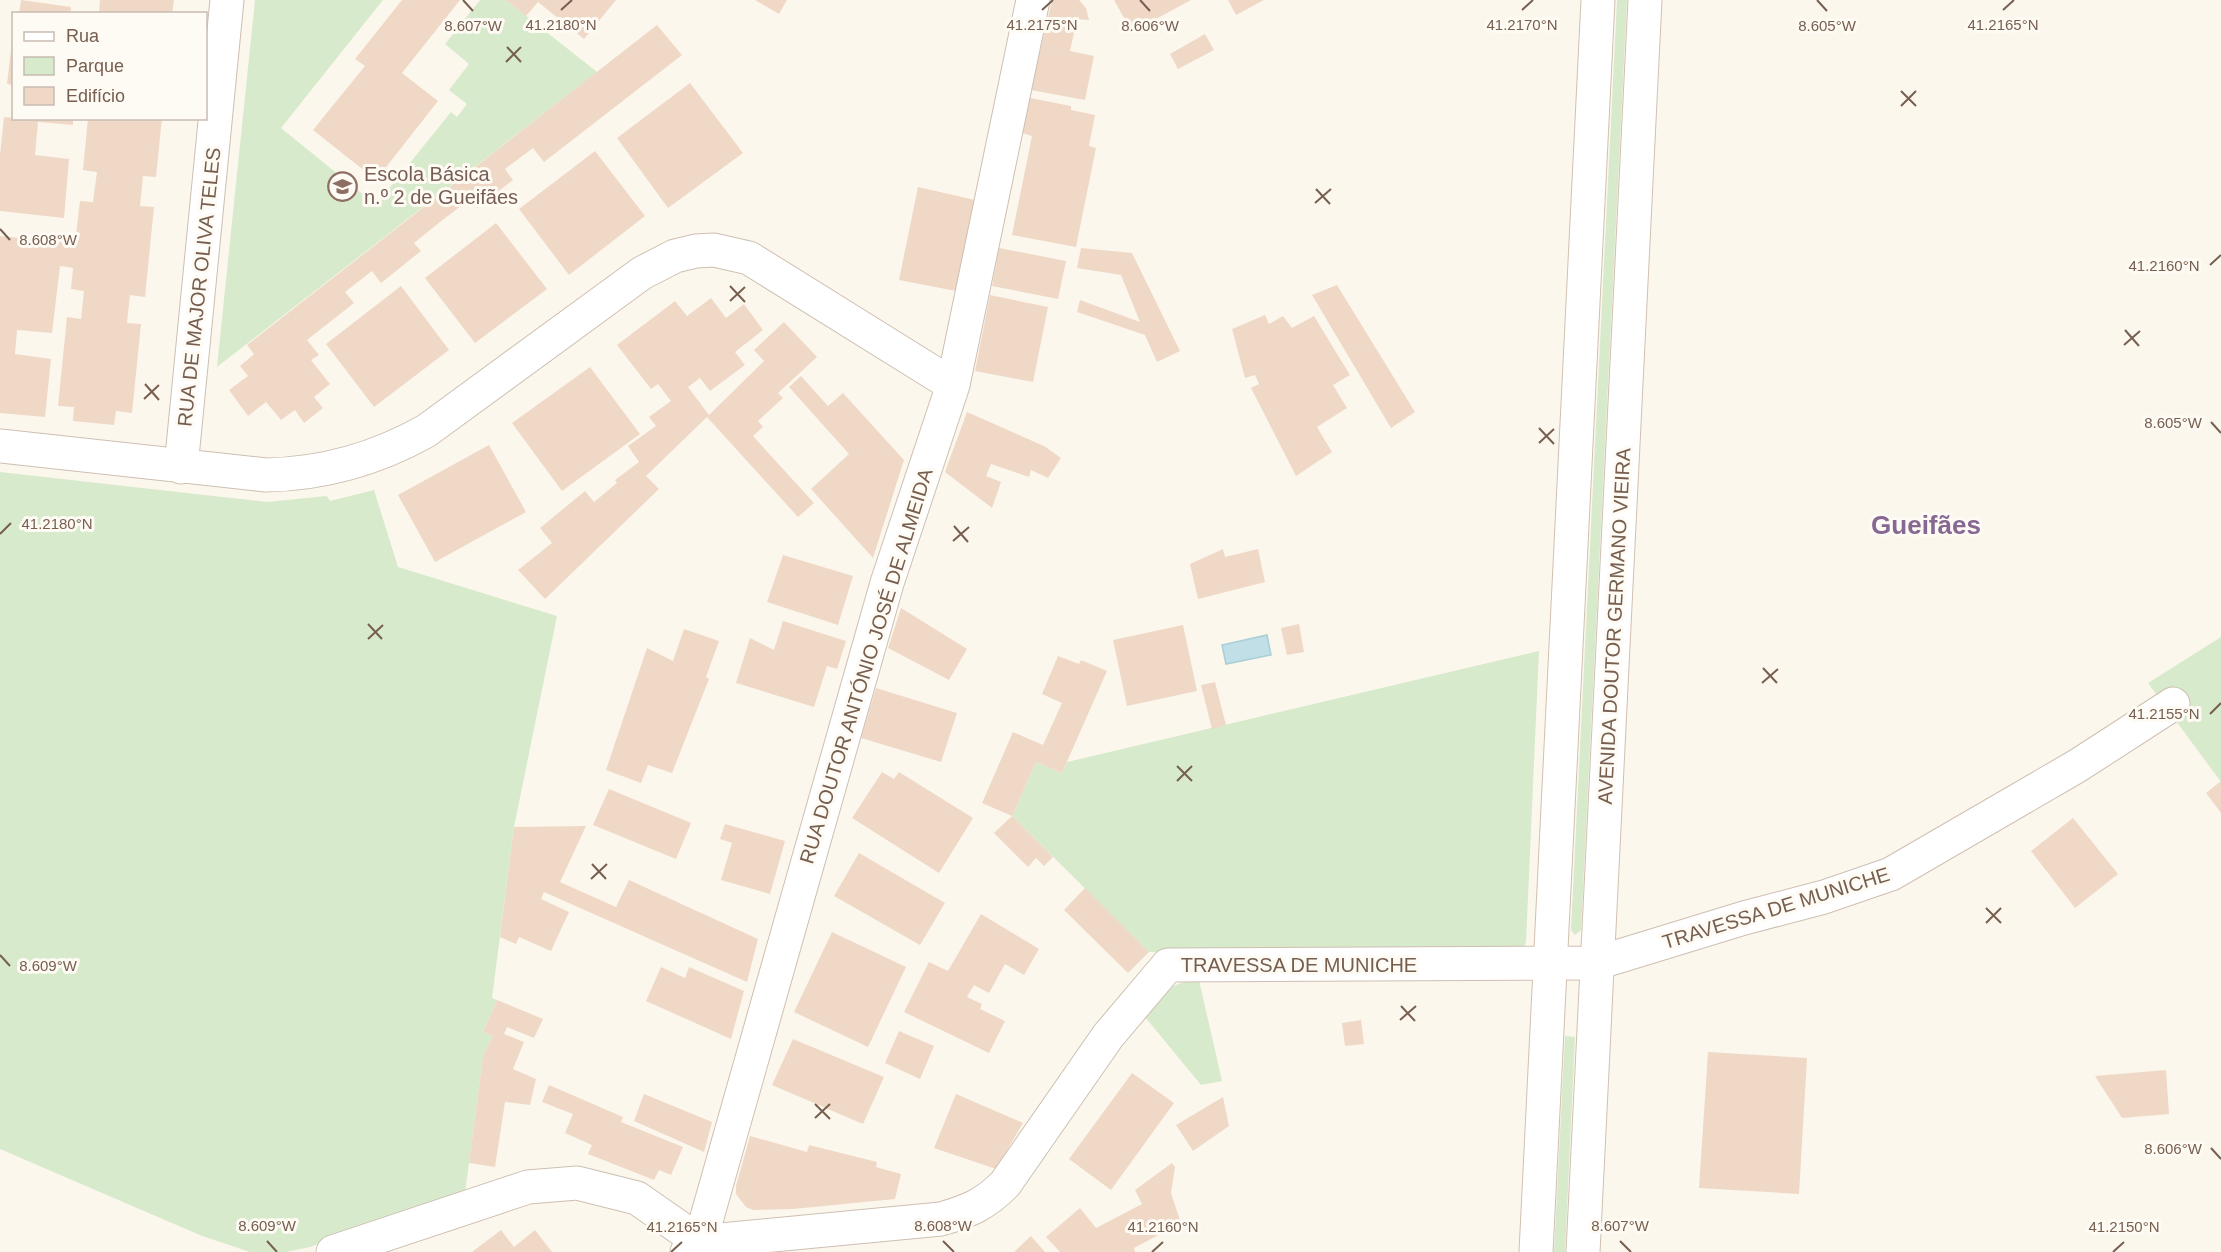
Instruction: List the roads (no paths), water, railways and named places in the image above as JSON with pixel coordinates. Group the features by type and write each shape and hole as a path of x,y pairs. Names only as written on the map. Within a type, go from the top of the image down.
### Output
{"street":[{"name":"RUA DE MAJOR OLIVA TELES","path":"181,467 227,0"},
{"name":"RUA DOUTOR ANTÓNIO JOSÉ DE ALMEIDA","path":"694,1247 887,583 953,385 1033,0"},
{"path":"1536,1252 1598,0"},
{"name":"AVENIDA DOUTOR GERMANO VIEIRA","path":"1583,1252 1646,0"},
{"path":"0,446 267,475 293,475 342,465 388,450 444,420 642,273 657,264 696,251 731,253 766,266 953,385"},
{"name":"TRAVESSA DE MUNICHE","path":"694,1247 940,1219 987,1202 1019,1165 1108,1036 1168,965 1597,963 1744,918 1824,897 1891,874 2077,766 2173,704"},
{"path":"333,1252 528,1187 577,1183 637,1198 694,1247"}],"water":[{"path":"1267,635 1271,655 1226,664 1222,645"}],"place":[{"name":"Escola Básica n.º 2 de Gueifães","path":"343,186"}],"district":[{"name":"Gueifães","path":"1926,525"}]}
